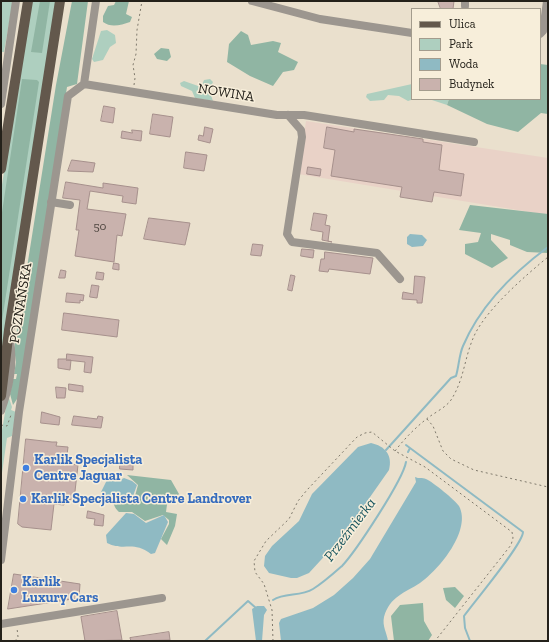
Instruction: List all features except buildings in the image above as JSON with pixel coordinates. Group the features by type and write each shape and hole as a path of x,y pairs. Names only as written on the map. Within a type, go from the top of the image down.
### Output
{"main road":[{"path":"1,169 28,1"},
{"name":"POZNAŃSKA","path":"1,396 9,330 60,1"}],"street":[{"path":"1,104 16,1"},
{"path":"84,84 96,1"},
{"path":"252,1 320,19 411,33"},
{"path":"541,33 543,31 547,1"},
{"name":"NOWINA","path":"84,84 288,115 304,115 474,142"},
{"name":"POZNAŃSKA","path":"1,560 18,412 68,96 84,84"},
{"path":"288,115 301,130 302,137 287,234 289,239 292,242 377,253 400,279"},
{"path":"51,202 70,205"},
{"path":"1,411 7,392 11,367 9,330"},
{"path":"1,624 162,598"}],"path":[{"path":"132,92 135,78 133,65 136,54 137,30 142,1"},
{"path":"395,451 410,433 449,402 461,383 466,358 475,335 481,325 504,297 548,258"},
{"path":"1,425 7,426 13,411"},
{"path":"427,419 433,426 443,451 451,459 474,470 548,488"},
{"path":"273,641 272,610 264,584 253,566 258,553 266,541 289,518 298,501 307,490 357,437 365,433 372,432 386,446 425,467 512,532 513,538 511,545 435,641"},
{"path":"15,641 18,637 16,628"}],"shaded area":[{"path":"306,121 548,158 548,215 298,174"}],"green space":[{"path":"1,1 13,1 4,52 1,52"},
{"path":"31,1 58,1 1,363 1,191"},
{"path":"40,1 50,1 42,53 31,52"},
{"path":"72,1 88,1 77,84 67,87 19,396 13,405 10,394 13,379 16,379 17,374 14,374 16,362 14,349 56,85"},
{"path":"116,1 129,1 126,14 132,17 130,22 120,25 109,25 103,22 103,16 108,6 114,5"},
{"path":"107,30 115,35 116,43 110,47 103,60 94,62 92,59 101,31"},
{"path":"241,31 248,35 251,45 273,41 281,43 278,52 298,62 294,70 283,72 273,86 250,76 227,62 229,44"},
{"path":"161,48 169,49 171,57 167,61 157,59 154,54"},
{"path":"541,64 548,65 548,114 541,113 518,132 487,124 447,105 449,100 541,100"},
{"path":"22,79 37,80 39,82 1,327 1,219"},
{"path":"210,79 213,82 209,90 213,101 195,98 192,91 181,86 180,83 184,81 201,87 204,80"},
{"path":"411,84 411,100 408,101 399,96 388,95 384,100 370,101 366,97 367,94"},
{"path":"432,100 449,100 447,105"},
{"path":"470,205 548,214 548,253 527,252 510,245 510,240 491,234 491,240 508,258 492,268 465,254 465,244 478,242 481,233 459,230"},
{"path":"8,395 12,407 11,410 16,412 12,436 7,438 1,480 1,436"},
{"path":"127,475 171,480 179,494 177,496 168,497 166,512 177,514 175,526 167,545 161,539 169,524 169,520 163,515 145,521 132,512 119,512 115,507 115,496 123,501 135,496 138,485"},
{"path":"455,587 464,596 455,608 446,600 443,588"},
{"path":"423,603 424,621 432,635 428,641 394,641 391,616 400,605"}],"water":[{"path":"410,234 422,235 427,240 423,246 412,247 407,244 407,237"},
{"path":"371,443 380,446 387,452 390,460 389,470 342,537 309,573 297,578 291,578 269,573 264,566 265,556 272,546 299,521 312,494 358,447"},
{"path":"109,476 118,481 124,478 137,485 133,496 121,500 116,492 105,499 101,492"},
{"path":"415,477 425,478 444,491 457,503 462,516 461,526 452,549 436,569 428,577 399,596 390,604 384,617 384,626 388,641 281,641 279,623 281,619 313,608 334,595 353,578 370,559 416,482"},
{"path":"126,513 134,514 146,523 164,515 168,522 155,553 151,554 139,548 119,547 107,543 106,535"},
{"path":"257,606 264,606 267,610 264,615 262,641 256,641 252,609"}],"waterway":[{"name":"Przeźmierka","path":"386,450 451,378 456,376 463,346 470,331 488,304 510,279 548,247"},
{"name":"Przeźmierka","path":"406,445 410,448 408,452"},
{"path":"410,448 523,532 521,538 507,560 464,616 465,628 470,641"},
{"name":"Przeźmierka","path":"273,600 282,596 303,593 313,589 342,566 349,558 388,499 397,484 406,462"},
{"name":"Przeźmierka","path":"205,641 248,601 256,608"}],"place":[{"name":"Karlik Specjalista Centre Jaguar","path":"26,468"},
{"name":"Karlik Specjalista Centre Landrover","path":"23,499"},
{"name":"Karlik Luxury Cars","path":"14,590"}]}
